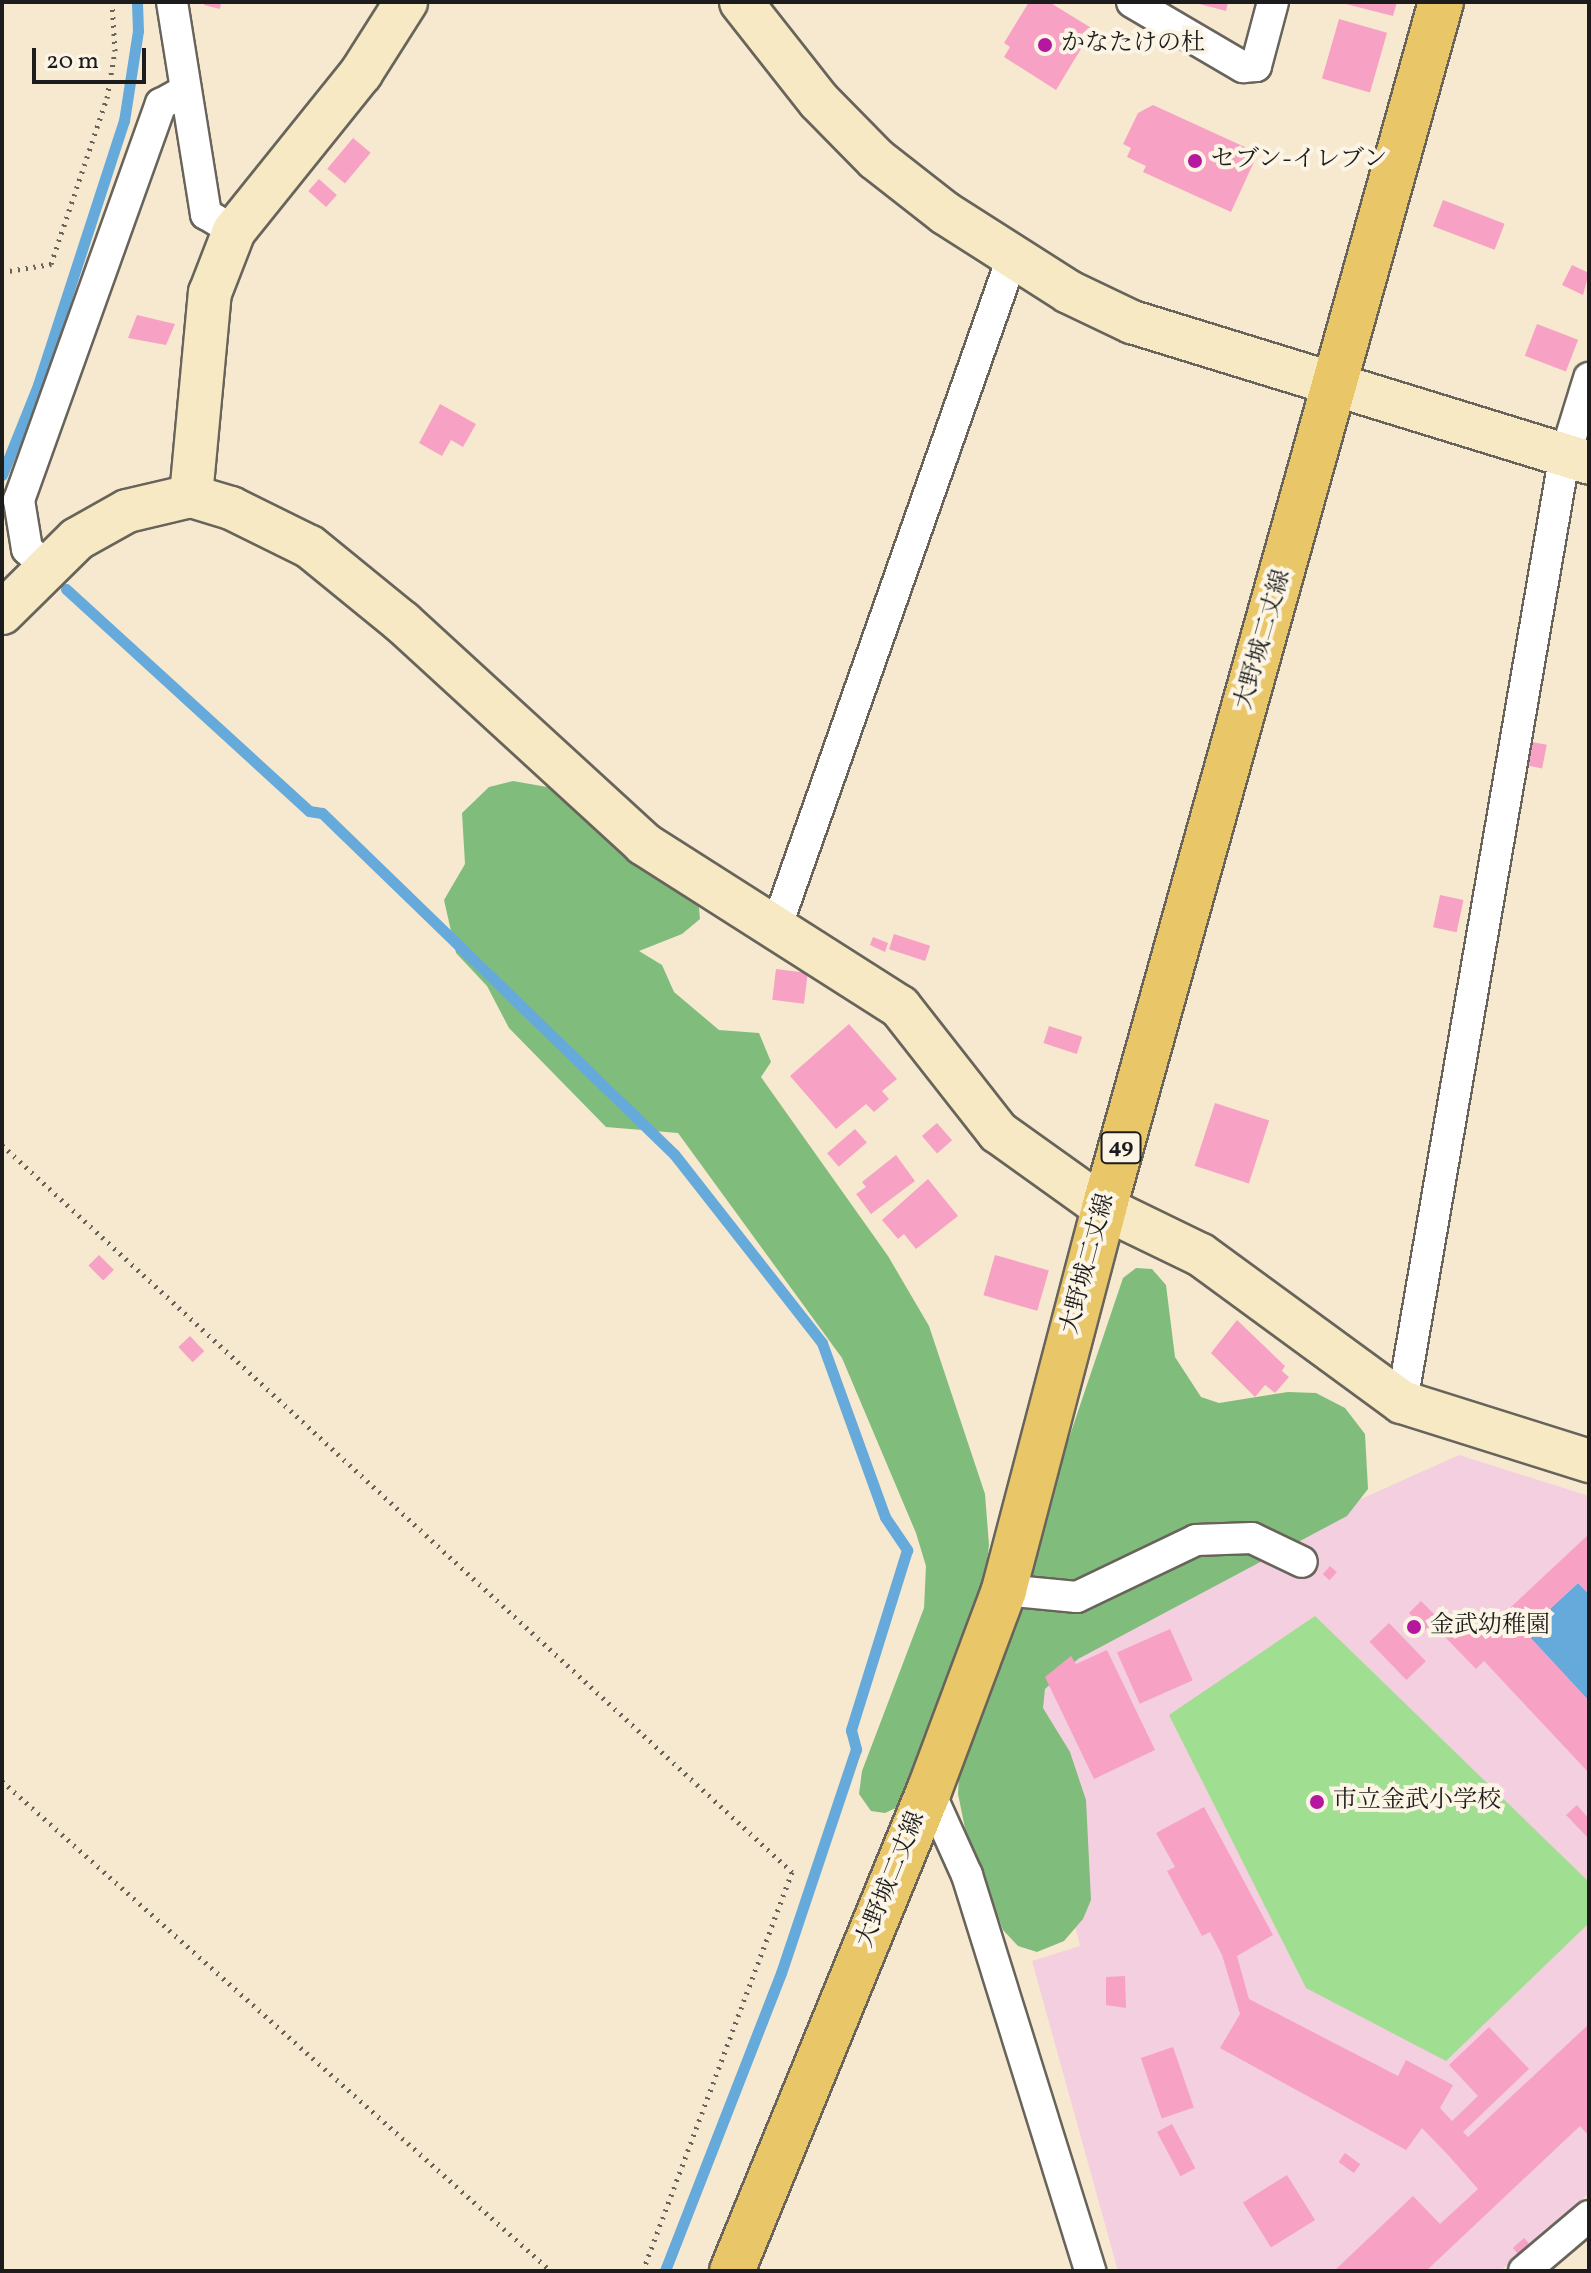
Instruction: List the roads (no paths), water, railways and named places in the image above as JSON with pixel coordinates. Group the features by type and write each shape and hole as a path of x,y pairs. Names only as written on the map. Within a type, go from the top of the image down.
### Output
{"main road":[{"name":"大野城二丈線","path":"732,2271 929,1791 1004,1590 1104,1208 1441,2"}],"street":[{"path":"172,2 183,92 206,214 234,231"},
{"path":"191,496 210,293 234,231 361,73 406,2"},
{"path":"741,2 819,101 876,159 1012,258 1132,322 1577,461"},
{"path":"1132,2 1243,67 1256,66 1273,2"},
{"path":"48,568 27,549 19,500 161,104 183,92"},
{"path":"776,928 1012,258"},
{"path":"1402,1402 1577,461 1589,378"},
{"path":"2,613 77,539 127,511 191,496 231,508 310,547 402,622 644,844 900,1007 998,1132 1104,1208 1201,1255 1402,1402 1589,1461"},
{"path":"1004,1590 1077,1597 1196,1540 1252,1538 1302,1562"},
{"path":"929,1791 967,1875 1090,2271"},
{"path":"1524,2271 1589,2216"}],"water":[{"path":"1578,1583 1589,1594 1589,1701 1525,1632"}],"waterway":[{"path":"2,475 38,385 124,121 138,31 137,2"},
{"path":"66,589 309,811 322,813 674,1154 822,1343 885,1517 907,1550 851,1730 856,1749 781,1973 665,2271"}],"place":[{"name":"かなたけの杜","path":"1045,45"},
{"name":"セブン-イレブン","path":"1195,161"},
{"name":"金武幼稚園","path":"1414,1627"},
{"name":"市立金武小学校","path":"1317,1802"}]}
